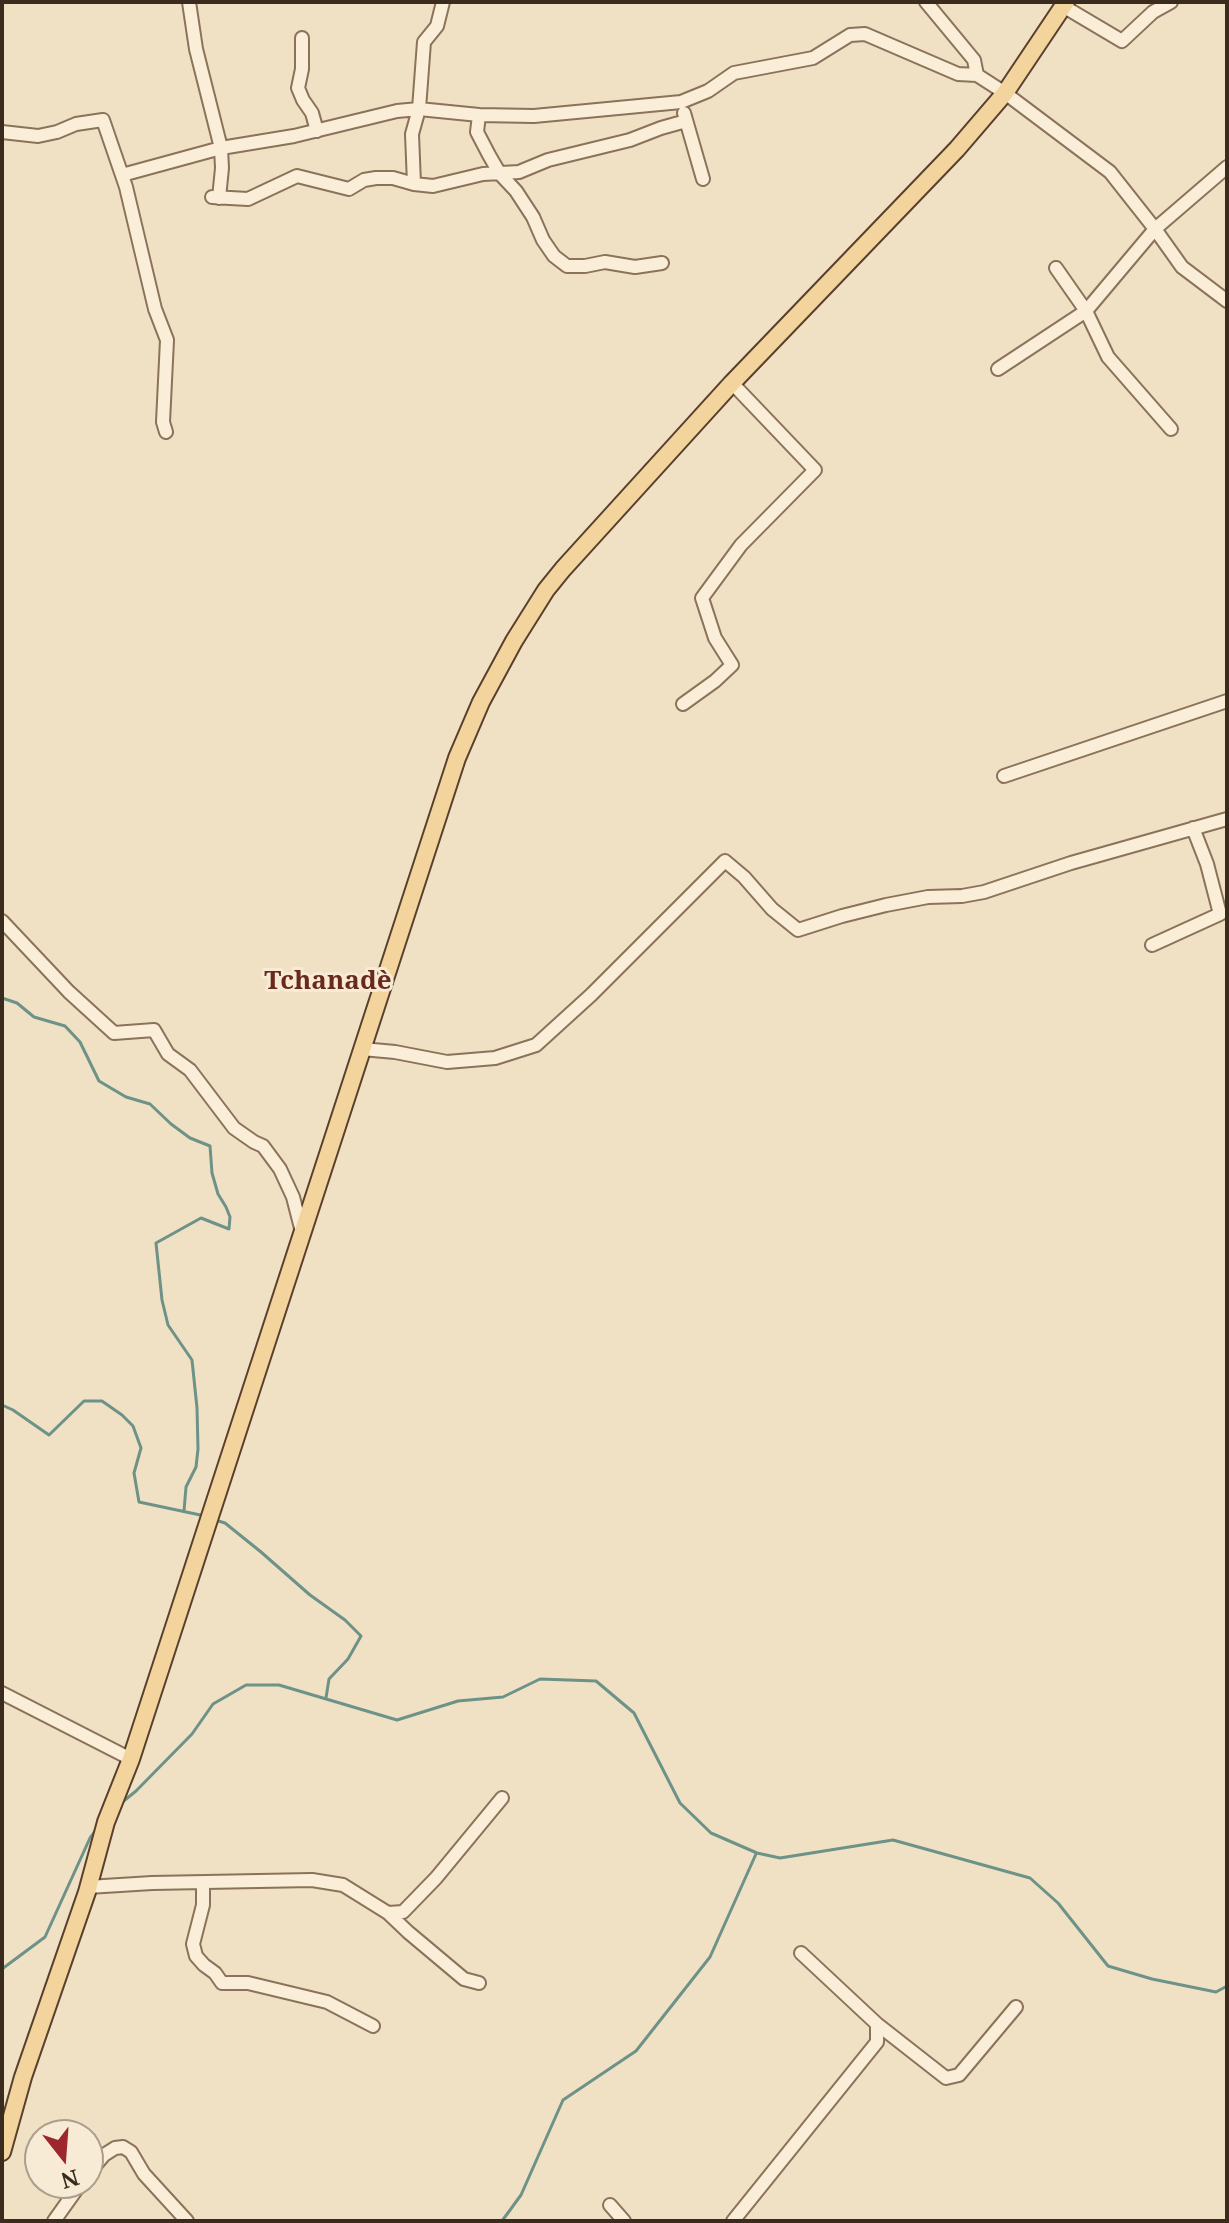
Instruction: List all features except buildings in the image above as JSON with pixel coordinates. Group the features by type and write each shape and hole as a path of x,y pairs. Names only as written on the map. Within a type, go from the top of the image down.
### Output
{"main road":[{"path":"2,2152 23,2077 88,1887 106,1822 131,1759 457,758 481,702 514,641 563,569 732,383 957,149 1005,93 1065,4"}],"street":[{"path":"189,2 196,49 221,148 222,168 215,198 248,199 297,176 349,189 364,180 376,178 433,186 483,174 519,172 548,160 630,140 686,121"},
{"path":"414,184 412,134 419,109 424,42 437,26 443,2"},
{"path":"926,2 974,60 977,75"},
{"path":"1065,4 1122,41 1153,12 1171,2"},
{"path":"122,175 221,148 317,131 397,111 419,109 534,116 681,102 708,91 734,73 813,58 850,35 865,34 958,74 977,75 1005,93 1110,172 1182,267 1227,301"},
{"path":"302,38 302,69 298,88 312,113 317,131"},
{"path":"681,102 703,179"},
{"path":"479,115 477,132 500,174 533,217 554,256 567,266 605,262 635,267 662,263"},
{"path":"2,132 38,136 76,124 103,120 122,175 155,309 167,340 163,422 166,432"},
{"path":"998,369 1086,311 1155,229 1227,167"},
{"path":"1056,268 1086,311 1108,357 1171,429"},
{"path":"683,704 732,665 715,638 702,598 741,545 815,470 732,383"},
{"path":"1004,776 1227,701"},
{"path":"362,1049 447,1062 495,1058 536,1045 591,995 725,861 772,909 798,930 886,905 928,897 984,892 1071,863 1227,819"},
{"path":"1152,945 1220,914 1207,864 1193,828"},
{"path":"2,921 69,992 114,1033 154,1030 168,1054 190,1070 234,1128 263,1146 280,1169 293,1197 302,1233"},
{"path":"2,1693 131,1759"},
{"path":"388,1913 403,1912 436,1878 502,1798"},
{"path":"88,1887 312,1880 343,1885 388,1913 464,1979 479,1983"},
{"path":"203,1883 203,1905 193,1944 196,1956 222,1983 248,1983 327,2002 373,2026"},
{"path":"801,1953 877,2024 946,2078 959,2075 1016,2007"},
{"path":"733,2221 877,2042 877,2024"},
{"path":"104,2155 123,2147 131,2152 144,2174 187,2221"},
{"path":"54,2221 70,2199"},
{"path":"610,2205 624,2221"}],"waterway":[{"path":"2,998 17,1003 34,1017 65,1026 80,1042 99,1081 126,1097 150,1104 190,1138 210,1146 212,1173 230,1217 229,1229 201,1218 156,1243 168,1325 192,1360 198,1449 196,1467 186,1487 184,1511"},
{"path":"2,1405 49,1435 84,1401 102,1401 133,1426 141,1448 134,1473 139,1502 205,1516"},
{"path":"215,1520 225,1523 361,1636 348,1659 329,1679 326,1698"},
{"path":"120,1804 192,1734 213,1704 246,1685 279,1685 397,1720 458,1701 503,1697 540,1679 596,1681 634,1713 680,1803 711,1833 757,1853 780,1858 893,1840 1030,1878 1058,1903 1108,1966 1216,1992 1227,1986"},
{"path":"2,1969 45,1937 96,1830"},
{"path":"502,2221 521,2195 563,2100 636,2051 710,1957 756,1854"}],"district":[{"name":"Tchanadè","path":"328,982"}]}
